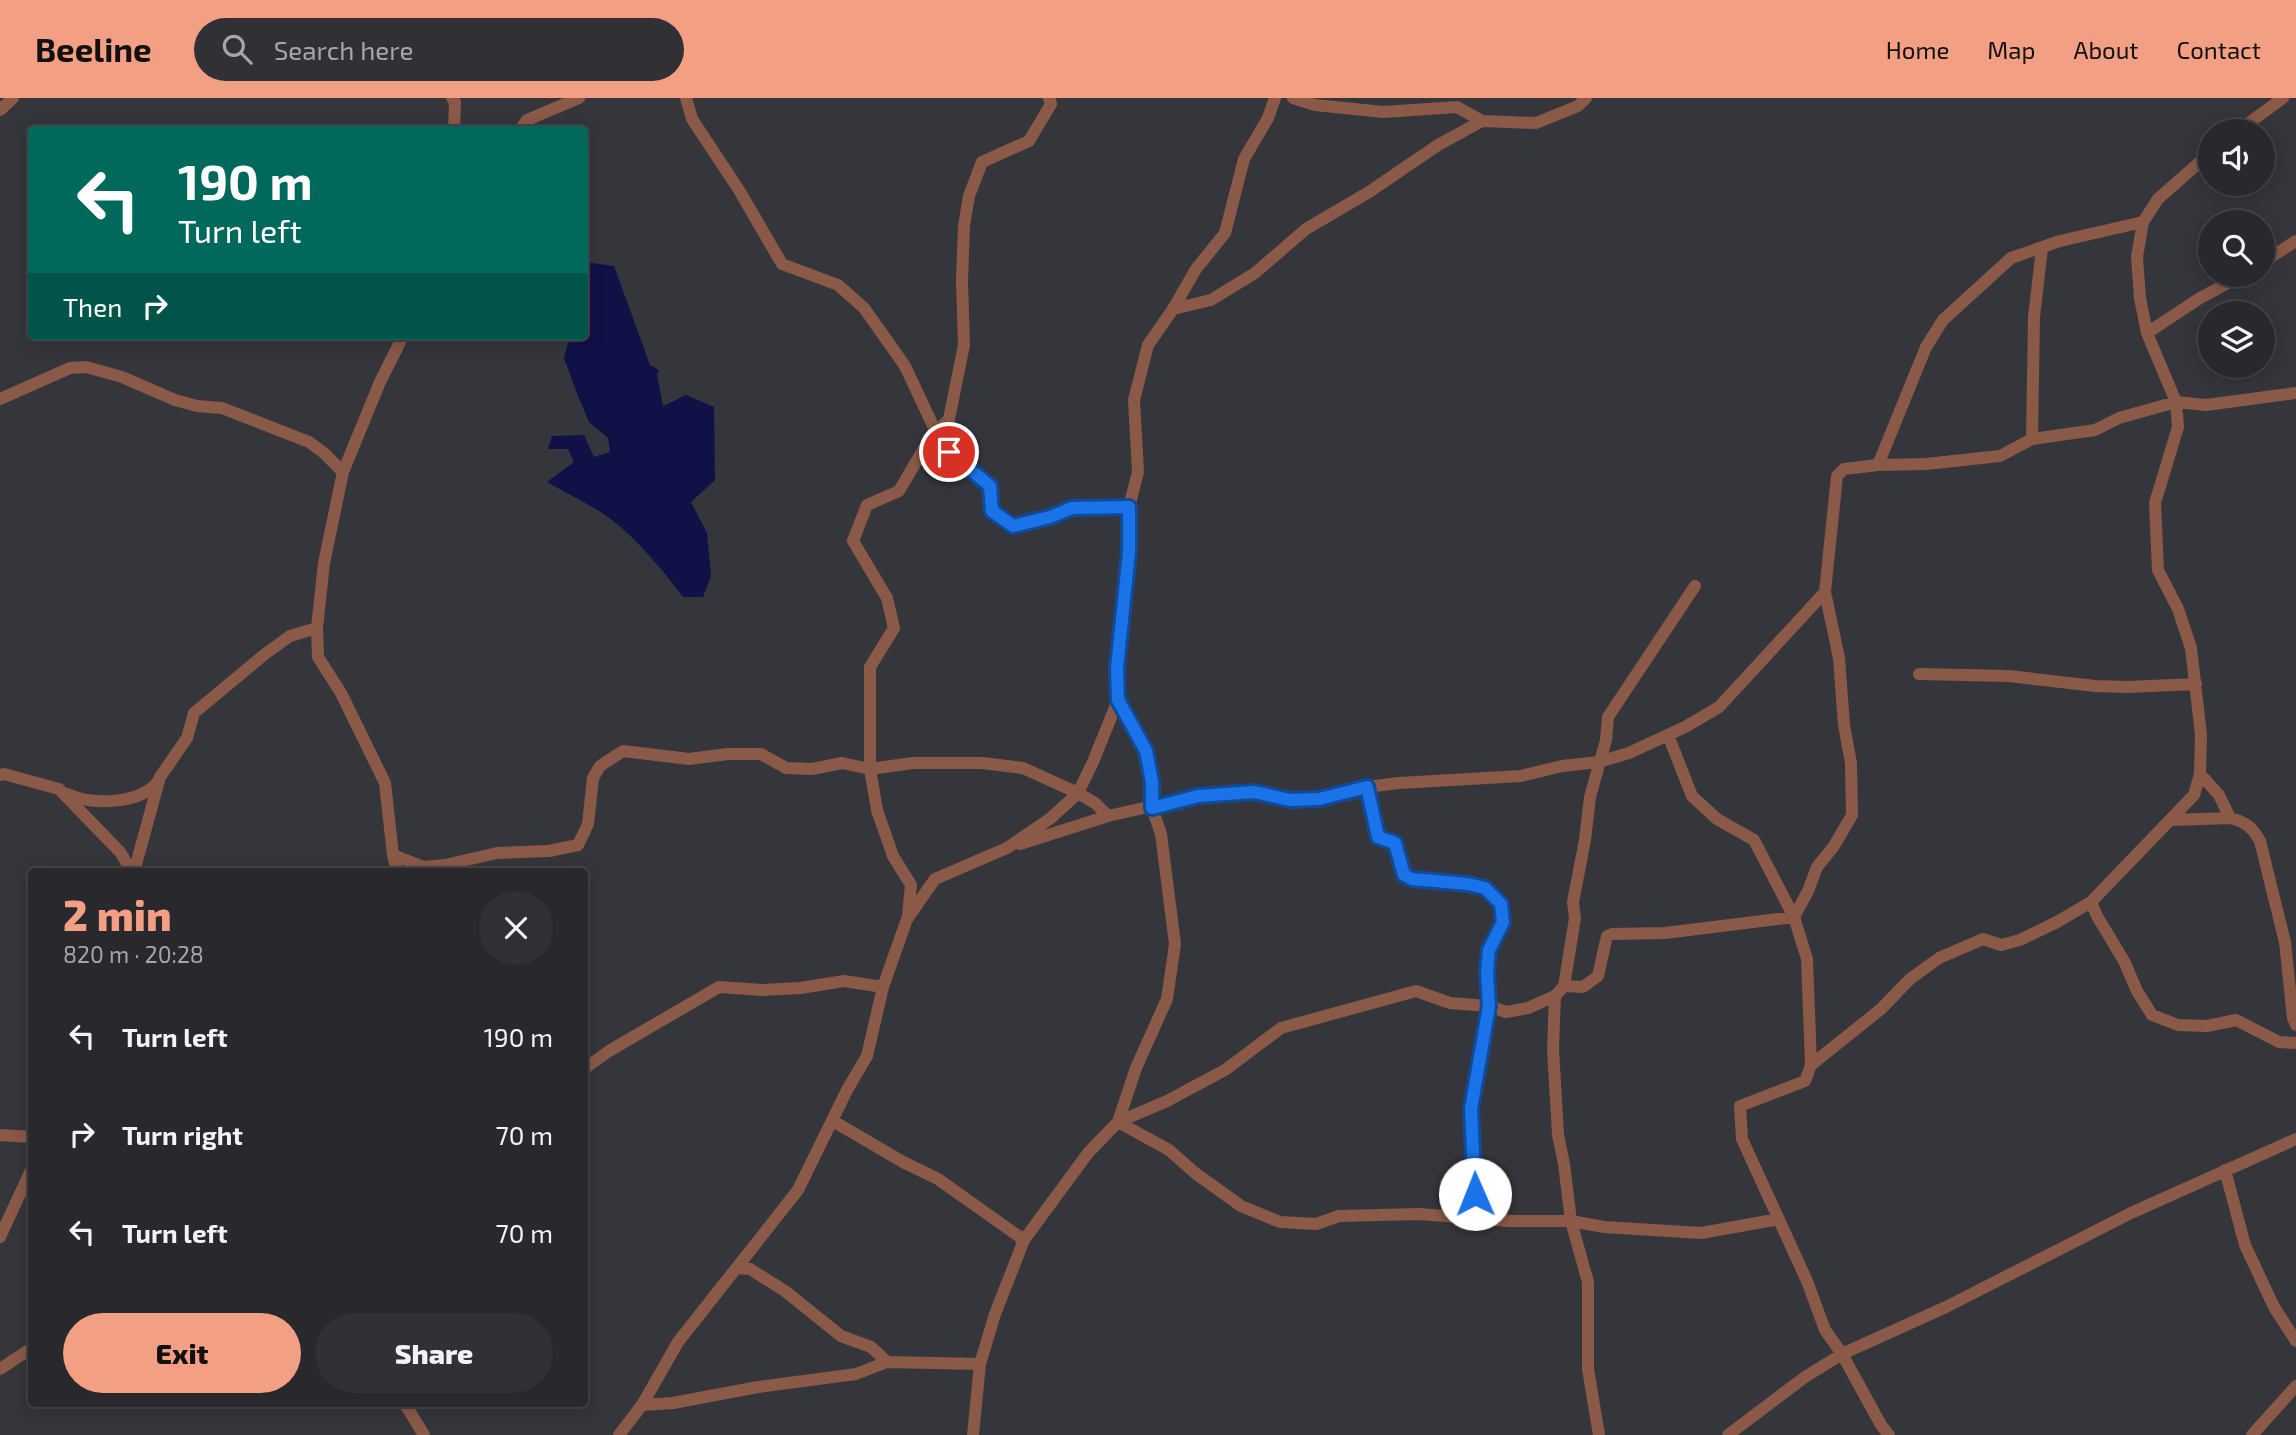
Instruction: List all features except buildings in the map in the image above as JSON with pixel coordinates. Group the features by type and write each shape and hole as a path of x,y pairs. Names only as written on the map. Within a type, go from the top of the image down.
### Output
{"street":[{"path":"0,110 13,98"},
{"path":"452,98 455,102 454,126"},
{"path":"523,126 527,120 579,98"},
{"path":"619,1435 642,1405 678,1342 798,1190 867,1056 883,987 907,919 911,885 893,856 877,810 870,769 870,667 894,628 887,598 853,541 867,505 899,491 935,430 905,366 864,308 838,285 782,264 739,190 692,120 687,98"},
{"path":"930,438 950,419 964,345 963,240 969,196 982,162 1029,141 1051,104 1049,98"},
{"path":"1007,848 1051,818 1078,793 1118,700 1117,668 1129,552 1129,507 1138,472 1134,400 1148,345 1196,269 1225,233 1244,159 1268,118 1275,98"},
{"path":"1293,98 1315,105 1383,112 1457,107 1482,121 1536,123 1578,106 1586,98"},
{"path":"2254,119 2283,98"},
{"path":"1173,309 1211,300 1255,273 1306,229 1369,192 1438,145 1482,121"},
{"path":"1811,1065 1881,1009 1910,979 1939,958 1983,939 2001,946 2020,940 2091,902 2194,795 2200,774 2201,735 2191,648 2178,609 2158,570 2155,503 2178,427 2176,402 2147,333 2140,298 2137,257 2143,222 2158,199 2198,164"},
{"path":"1878,465 1926,347 1943,320 2011,258 2060,242 2143,222"},
{"path":"2275,254 2296,241"},
{"path":"2032,439 2034,317 2042,248"},
{"path":"2147,333 2221,287"},
{"path":"396,868 385,783 341,694 318,657 317,628 324,563 343,472 380,382 401,340"},
{"path":"0,399 71,369 86,367 122,377 197,407 222,408 309,442 343,472"},
{"path":"1794,916 1817,867 1834,846 1852,815 1850,763 1844,726 1839,658 1825,592 1837,476 1844,469 2000,456 2032,439 2095,430 2119,418 2176,402 2206,405 2296,393"},
{"path":"930,438 990,486 992,511 1013,526 1050,517 1072,508 1129,507"},
{"path":"1599,1435 1588,1370 1588,1282 1571,1221 1558,1135 1553,1049 1560,991 1575,918 1573,902 1586,840 1590,797 1606,740 1608,717 1695,586"},
{"path":"907,919 935,879 1007,848 1108,816 1198,796 1254,792 1290,800 1319,799 1367,787 1399,783 1521,776 1562,766 1600,762 1629,753 1685,727 1719,707 1825,592"},
{"path":"0,775 58,789 77,799 109,802 133,797 153,788 187,738 194,713 290,636 317,628"},
{"path":"1919,674 2009,676 2117,687 2196,684"},
{"path":"1118,700 1146,751 1152,782 1152,808 1161,834 1175,944 1167,999 1136,1068 1118,1122"},
{"path":"1668,735 1692,796 1717,818 1754,839 1794,916 1807,959 1811,1065 1805,1081 1740,1106 1742,1139 1825,1329 1889,1435"},
{"path":"393,855 424,867 446,865 496,853 550,851 578,845 588,824 593,778 600,766 623,751 690,759 728,754 761,754 786,768 811,769 842,762 870,769 913,763 982,763 1023,768 1078,793 1095,803 1108,816"},
{"path":"2200,774 2219,795 2230,818"},
{"path":"134,868 160,776"},
{"path":"1367,787 1378,837 1395,843 1404,875 1412,879 1485,888 1501,904 1503,922 1489,950 1489,1006 1471,1109 1475,1219"},
{"path":"58,789 120,852 130,868"},
{"path":"2171,820 2230,818 2244,822 2260,841 2285,942 2296,1026"},
{"path":"2091,902 2152,1015 2178,1025 2207,1026 2236,1020 2279,1041 2296,1043"},
{"path":"973,1435 980,1364 995,1314 1024,1240 1088,1153 1118,1122 1167,1101 1225,1070 1281,1028 1416,991 1450,1003 1489,1006 1506,1012 1528,1008 1560,991 1583,987 1598,976 1607,936 1612,934 1675,932 1794,916"},
{"path":"588,1066 719,987 762,990 800,988 844,981 883,987"},
{"path":"833,1121 938,1179 1024,1240"},
{"path":"1118,1122 1169,1150 1195,1173 1241,1206 1280,1222 1317,1224 1339,1216 1419,1214 1475,1219 1571,1221 1604,1227 1701,1233 1779,1219"},
{"path":"0,1135 28,1137"},
{"path":"1728,1435 1805,1377 1842,1354 1946,1307 2131,1213 2296,1139"},
{"path":"2225,1170 2245,1245 2274,1307 2296,1341"},
{"path":"0,1237 28,1177"},
{"path":"737,1268 750,1269 785,1291 841,1336 871,1347 887,1362"},
{"path":"0,1369 28,1352"},
{"path":"642,1405 673,1403 758,1387 856,1374 887,1362 980,1364"},
{"path":"2252,1435 2296,1385"},
{"path":"406,1407 424,1435"}],"shaded area":[{"path":"588,262 614,266 650,365 659,370 657,374 663,406 686,395 714,407 715,480 691,502 707,533 711,576 703,597 683,597 655,562 623,529 599,511 547,482 574,462 568,449 548,449 552,436 584,435 594,457 610,452 608,438 589,422 564,358 569,340 588,340"}],"route":[{"path":"949,452 990,486 992,511 1013,526 1050,517 1072,508 1129,507 1129,552 1117,668 1118,700 1146,751 1152,782 1152,808 1198,796 1254,792 1290,800 1319,799 1367,787 1378,837 1395,843 1404,875 1412,879 1485,888 1501,904 1503,922 1489,950 1489,1006 1471,1109 1475,1194"}]}
